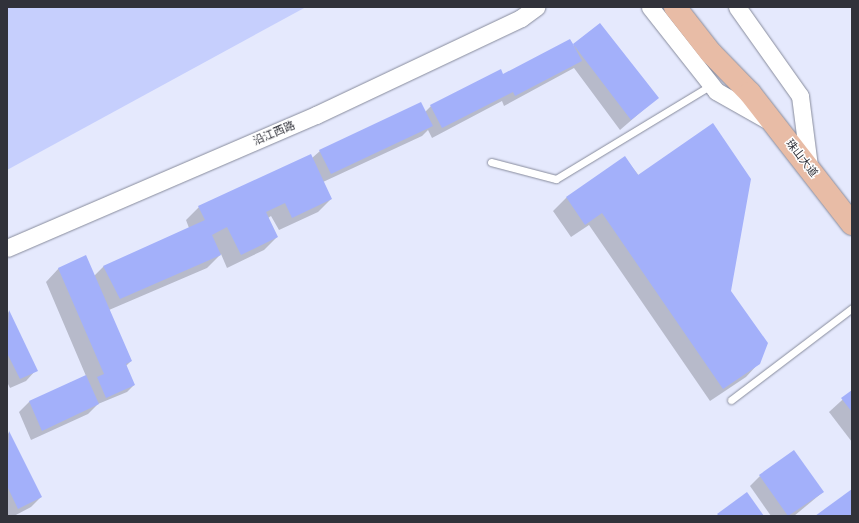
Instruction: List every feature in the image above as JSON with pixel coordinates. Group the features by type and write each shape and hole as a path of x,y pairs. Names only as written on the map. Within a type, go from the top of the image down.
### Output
{"main road":[{"name":"珠山大道","path":"675,7 711,53 750,93 776,124 852,224"},
{"name":"珠山大道","path":"694,7 723,45 750,93"}],"street":[{"name":"沿江西路","path":"7,248 316,115 521,18 536,7"},
{"path":"650,7 716,91 776,124"},
{"path":"736,7 800,96 809,166"}],"lane":[{"path":"491,162 556,179 711,85"},
{"path":"731,400 852,308"}],"water":[{"path":"7,7 306,7 7,170"}],"building":[{"path":"600,23 659,98 631,120 573,44"},
{"path":"570,39 582,61 515,96 513,92 442,128 430,105 501,69 503,74"},
{"path":"421,102 433,126 331,174 319,150"},
{"path":"713,123 751,179 731,291 768,343 760,364 723,389 602,213 585,225 566,197 625,156 638,175"},
{"path":"311,154 332,199 292,218 285,203 266,212 278,237 241,255 227,227 212,235 221,255 120,299 103,266 205,220 198,206"},
{"path":"86,255 132,361 126,364 135,385 106,398 97,377 104,374 58,268"},
{"path":"9,310 38,371 20,379 7,353"},
{"path":"86,375 99,404 42,431 29,401"},
{"path":"852,390 852,412 841,398"},
{"path":"9,431 42,497 18,509 7,486"},
{"path":"794,450 824,492 788,516 759,475"},
{"path":"852,489 852,516 815,516"},
{"path":"747,492 764,516 719,516 717,514"}]}
